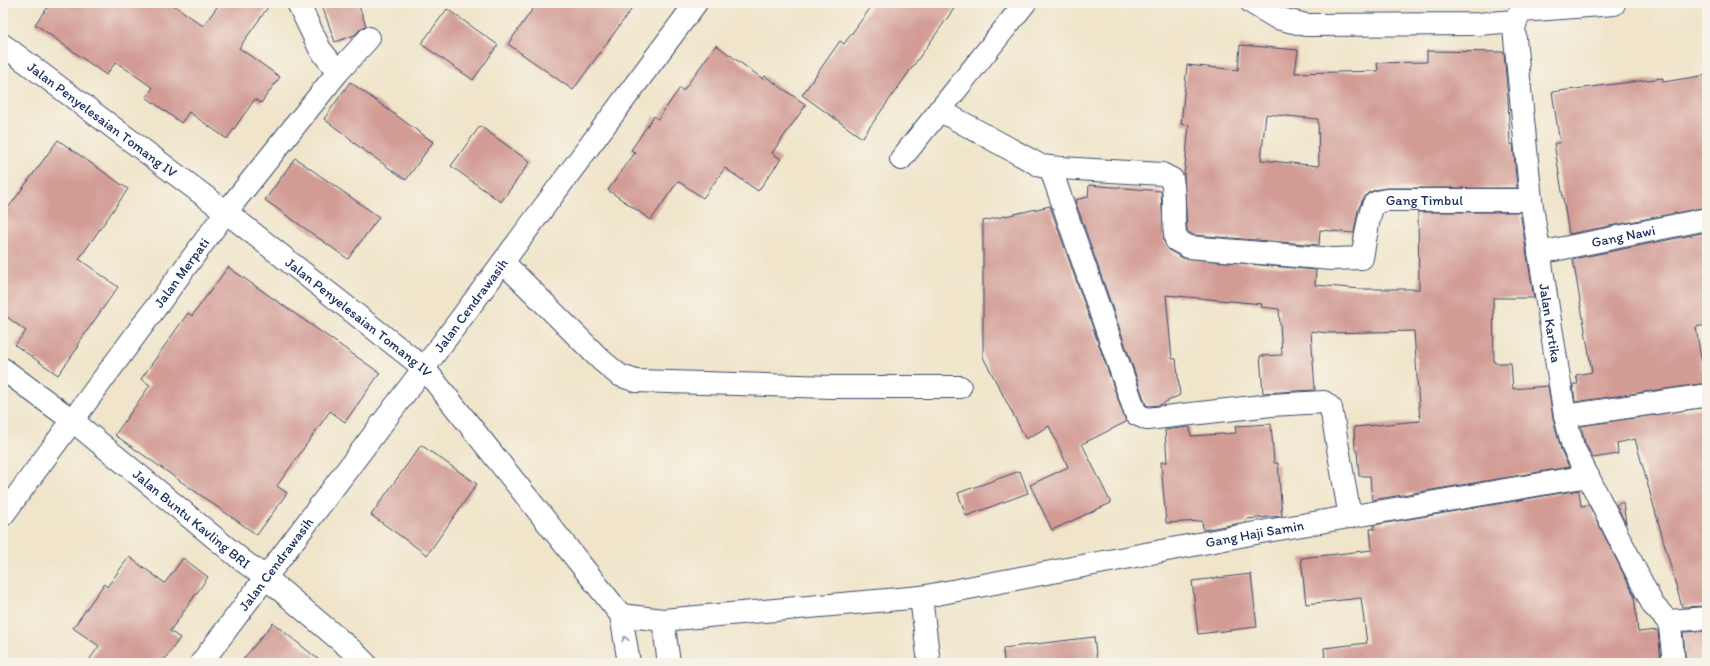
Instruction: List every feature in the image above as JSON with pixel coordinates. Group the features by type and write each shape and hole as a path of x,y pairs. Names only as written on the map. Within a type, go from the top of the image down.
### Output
{"street":[{"path":"298,3 320,49 338,72"},
{"name":"Jalan Cendrawasih","path":"201,663 424,368 696,3"},
{"path":"902,160 939,110 1025,3"},
{"path":"1252,3 1278,18 1306,25 1478,24 1521,12 1614,4"},
{"name":"Jalan Kartika","path":"1521,12 1514,28 1531,200 1565,416 1573,447 1653,605 1668,621"},
{"name":"Jalan Merpati","path":"3,515 226,212 338,72 369,38"},
{"name":"Jalan Penyelesaian Tomang IV","path":"3,45 226,212 424,368 621,615 629,663"},
{"path":"939,110 1027,159 1041,166 1050,167 1136,414 1147,419 1271,405 1324,402 1331,408 1350,517"},
{"name":"Gang Timbul","path":"1050,167 1162,174 1172,179 1175,192 1173,226 1176,240 1189,247 1332,259 1362,258 1371,213 1374,204 1378,202 1386,200 1531,200"},
{"name":"Gang Nawi","path":"1539,253 1707,219"},
{"path":"503,262 601,360 619,375 636,381 832,387 960,387"},
{"name":"Jalan Buntu Kavling BRI","path":"3,368 73,421 243,561 265,577 365,663"},
{"path":"1565,416 1702,396"},
{"name":"Gang Haji Samin","path":"663,620 921,597 1350,517 1588,476"},
{"path":"921,597 929,663"},
{"path":"621,615 663,620 668,663"},
{"path":"1674,663 1671,632 1668,621 1707,618"}],"building":[{"path":"51,3 171,3 203,26 220,3 271,3 239,48 280,77 261,103 255,99 227,139 189,112 181,123 146,97 153,88 116,62 106,75 35,24"},
{"path":"321,3 358,3 366,26 360,29 355,35 335,42"},
{"path":"537,3 636,3 573,90 508,44"},
{"path":"874,3 958,3 862,138 802,95 840,41 844,44"},
{"path":"447,9 498,45 473,80 421,44"},
{"path":"716,45 763,79 765,76 806,105 772,153 781,159 758,191 725,168 703,198 678,181 651,220 608,190 635,153 631,150 654,116 658,119 680,88 683,91"},
{"path":"1240,45 1298,50 1295,73 1378,71 1377,63 1427,62 1427,51 1504,52 1510,144 1513,144 1517,188 1386,188 1375,190 1368,193 1363,199 1358,210 1354,233 1320,230 1319,245 1193,235 1187,231 1184,176 1189,125 1181,124 1187,65 1238,70","holes":["1266,114 1318,119 1319,166 1261,160"]},
{"path":"1707,75 1707,207 1569,234 1554,143 1560,143 1552,92 1663,78 1663,82"},
{"path":"350,82 433,142 406,180 351,141 352,140 324,119"},
{"path":"480,126 530,162 501,202 451,166"},
{"path":"58,140 128,189 79,259 118,287 77,345 79,346 58,375 15,345 26,331 3,314 3,215"},
{"path":"295,158 379,217 348,259 265,200"},
{"path":"1089,185 1161,191 1164,242 1170,251 1183,258 1316,270 1315,285 1362,289 1419,289 1418,212 1520,212 1534,298 1493,298 1494,363 1511,363 1513,389 1548,386 1553,418 1561,450 1569,467 1372,500 1370,476 1359,476 1357,450 1355,450 1354,427 1420,421 1414,331 1328,333 1311,331 1315,390 1263,393 1260,356 1282,355 1279,309 1261,307 1262,304 1166,295 1172,359 1176,359 1180,395 1160,405 1146,405 1075,200 1088,197"},
{"path":"1050,206 1126,422 1082,444 1111,503 1052,530 1030,485 1068,467 1049,426 1026,439 983,357 983,221"},
{"path":"1707,232 1707,325 1696,327 1705,384 1575,402 1573,384 1578,384 1576,375 1592,372 1573,259"},
{"path":"228,267 380,373 345,422 330,411 277,486 287,493 257,535 115,435 150,385 141,379 188,313 192,316"},
{"path":"1707,407 1707,606 1682,607 1635,439 1617,443 1618,454 1593,458 1585,443 1581,426"},
{"path":"1271,424 1274,463 1278,463 1282,516 1246,519 1246,522 1203,530 1202,521 1166,523 1161,462 1167,462 1165,430 1190,427 1191,436 1236,433 1235,426"},
{"path":"421,445 477,484 427,555 371,515"},
{"path":"1020,471 1028,493 966,516 958,493"},
{"path":"1579,490 1581,506 1589,505 1634,595 1638,632 1658,630 1661,663 1325,663 1324,648 1367,643 1361,598 1306,604 1301,558 1372,550 1370,529 1374,529 1374,525"},
{"path":"1623,502 1626,524 1616,505"},
{"path":"129,557 165,583 183,558 208,577 170,631 180,638 162,663 87,663 99,646 73,628 104,584 107,587"},
{"path":"1251,574 1257,627 1198,634 1192,581"},
{"path":"273,623 323,663 240,663"},
{"path":"1707,631 1707,663 1686,663 1683,632"},
{"path":"1094,637 1097,663 1004,663 1003,648"}]}
